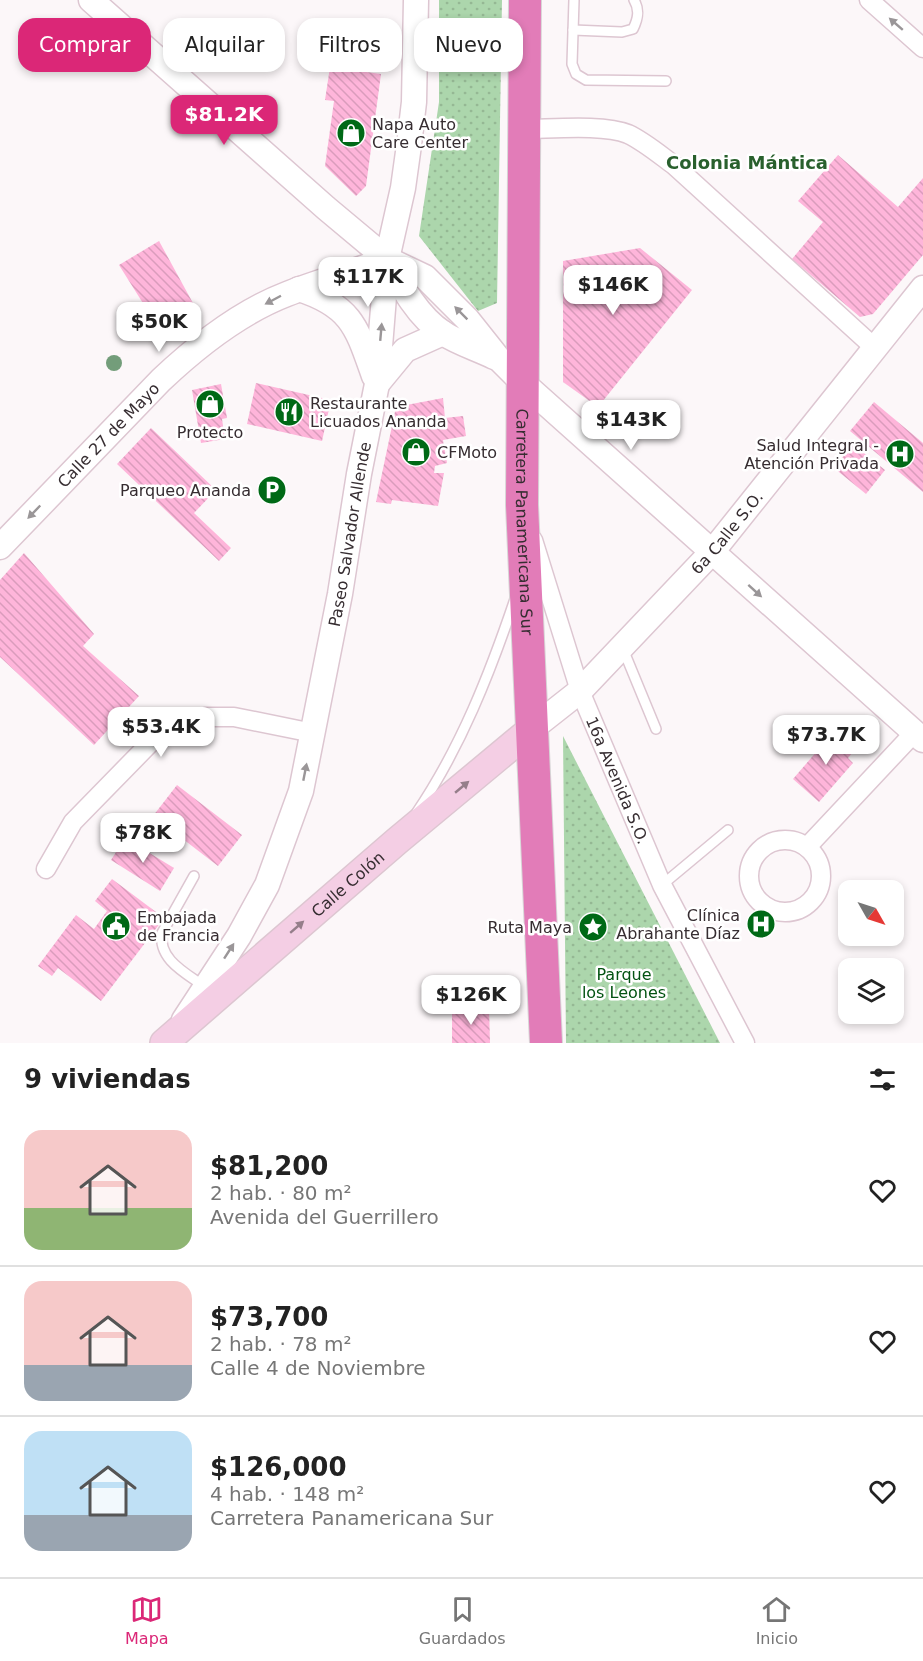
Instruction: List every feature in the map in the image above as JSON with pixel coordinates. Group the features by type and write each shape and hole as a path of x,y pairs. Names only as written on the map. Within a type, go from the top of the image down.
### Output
{"highway":[{"name":"Carretera Panamericana Sur","path":"525,0 522,505 546,1043"}],"main road":[{"name":"Calle Colón","path":"169,1039 397,841 533,728"}],"street":[{"path":"91,0 387,259 424,277 467,319 498,358 522,382 712,552 920,732 807,847"},
{"name":"Paseo Salvador Allende","path":"169,1039 239,936 267,885 301,791 340,594 359,474 377,384 387,259 403,188 414,102 416,0"},
{"path":"869,0 923,48"},
{"path":"524,129 604,129 627,134 649,146 675,166 876,349"},
{"path":"387,259 408,297 443,333 498,358"},
{"name":"Calle 27 de Mayo","path":"0,547 180,363 222,330 256,309 299,289 387,259"},
{"path":"299,289 335,305 351,320 362,341 377,384"},
{"name":"6a Calle S.O.","path":"533,728 580,691 712,552 922,291"},
{"path":"377,384 405,350 443,333"},
{"name":"16a Avenida S.O.","path":"522,505 580,691 662,885 745,1043"},
{"path":"46,869 73,822 159,734 205,717 234,717 313,733"},
{"path":"796,841 807,847 815,855 822,878 813,900 803,908 792,912 780,912 768,908 752,891 749,880 754,857 762,848 773,842 796,841"}],"lane":[{"path":"574,0 572,64 576,74 586,80 666,81"},
{"path":"573,30 622,32 633,29 638,19 638,7 634,0"},
{"path":"397,841 440,774 467,722 500,641 525,568"},
{"path":"622,647 656,729"},
{"path":"662,885 728,830"},
{"path":"194,876 162,933 161,943 164,952 175,965 205,987"}],"green space":[{"path":"439,0 502,0 502,18 439,18"},
{"path":"439,72 501,72 497,303 478,311 419,236 439,102"},
{"name":"Parque los Leones","path":"563,736 720,1043 566,1043"}],"building":[{"name":"Napa Auto Care Center","path":"329,72 381,74 366,186 356,196 325,166 334,101 325,100"},
{"path":"838,155 898,207 923,178 923,255 873,314 860,317 792,259 823,222 798,201"},
{"path":"159,241 194,305 161,332 119,265"},
{"path":"640,248 692,290 598,407 563,382 563,261"},
{"name":"Restaurante Licuados Ananda","path":"256,383 331,400 322,441 247,424"},
{"name":"Protecto","path":"221,384 227,418 222,419 225,439 201,443 192,390"},
{"name":"CFMoto","path":"443,398 445,418 463,416 466,436 443,440 447,463 435,466 434,473 444,473 438,506 392,500 391,504 376,502 396,407"},
{"name":"Salud Integral - Atención Privada","path":"874,402 923,443 923,492 850,431"},
{"path":"151,428 216,490 194,513 231,548 219,561 117,464"},
{"path":"853,444 885,470 866,494 834,468"},
{"path":"24,553 94,634 83,646 139,696 94,745 0,657 0,580"},
{"path":"836,729 857,747 848,758 853,763 819,802 793,779"},
{"path":"177,785 242,835 218,866 153,816"},
{"path":"125,838 174,868 160,891 111,860"},
{"path":"112,879 164,918 101,1001 58,968 52,976 38,966 76,915 94,929 107,911 95,901"},
{"path":"489,1007 490,1043 452,1043 452,1009"}],"place":[{"name":"Napa Auto Care Center","path":"351,133"},
{"name":"Protecto","path":"210,404"},
{"name":"Restaurante Licuados Ananda","path":"289,412"},
{"name":"CFMoto","path":"416,452"},
{"name":"Salud Integral - Atención Privada","path":"900,454"},
{"name":"Parqueo Ananda","path":"272,490"},
{"name":"Clínica Abrahante Díaz","path":"761,924"},
{"name":"Embajada de Francia","path":"116,926"},
{"name":"Ruta Maya","path":"593,927"}],"district":[{"name":"Colonia Mántica","path":"747,163"}]}
